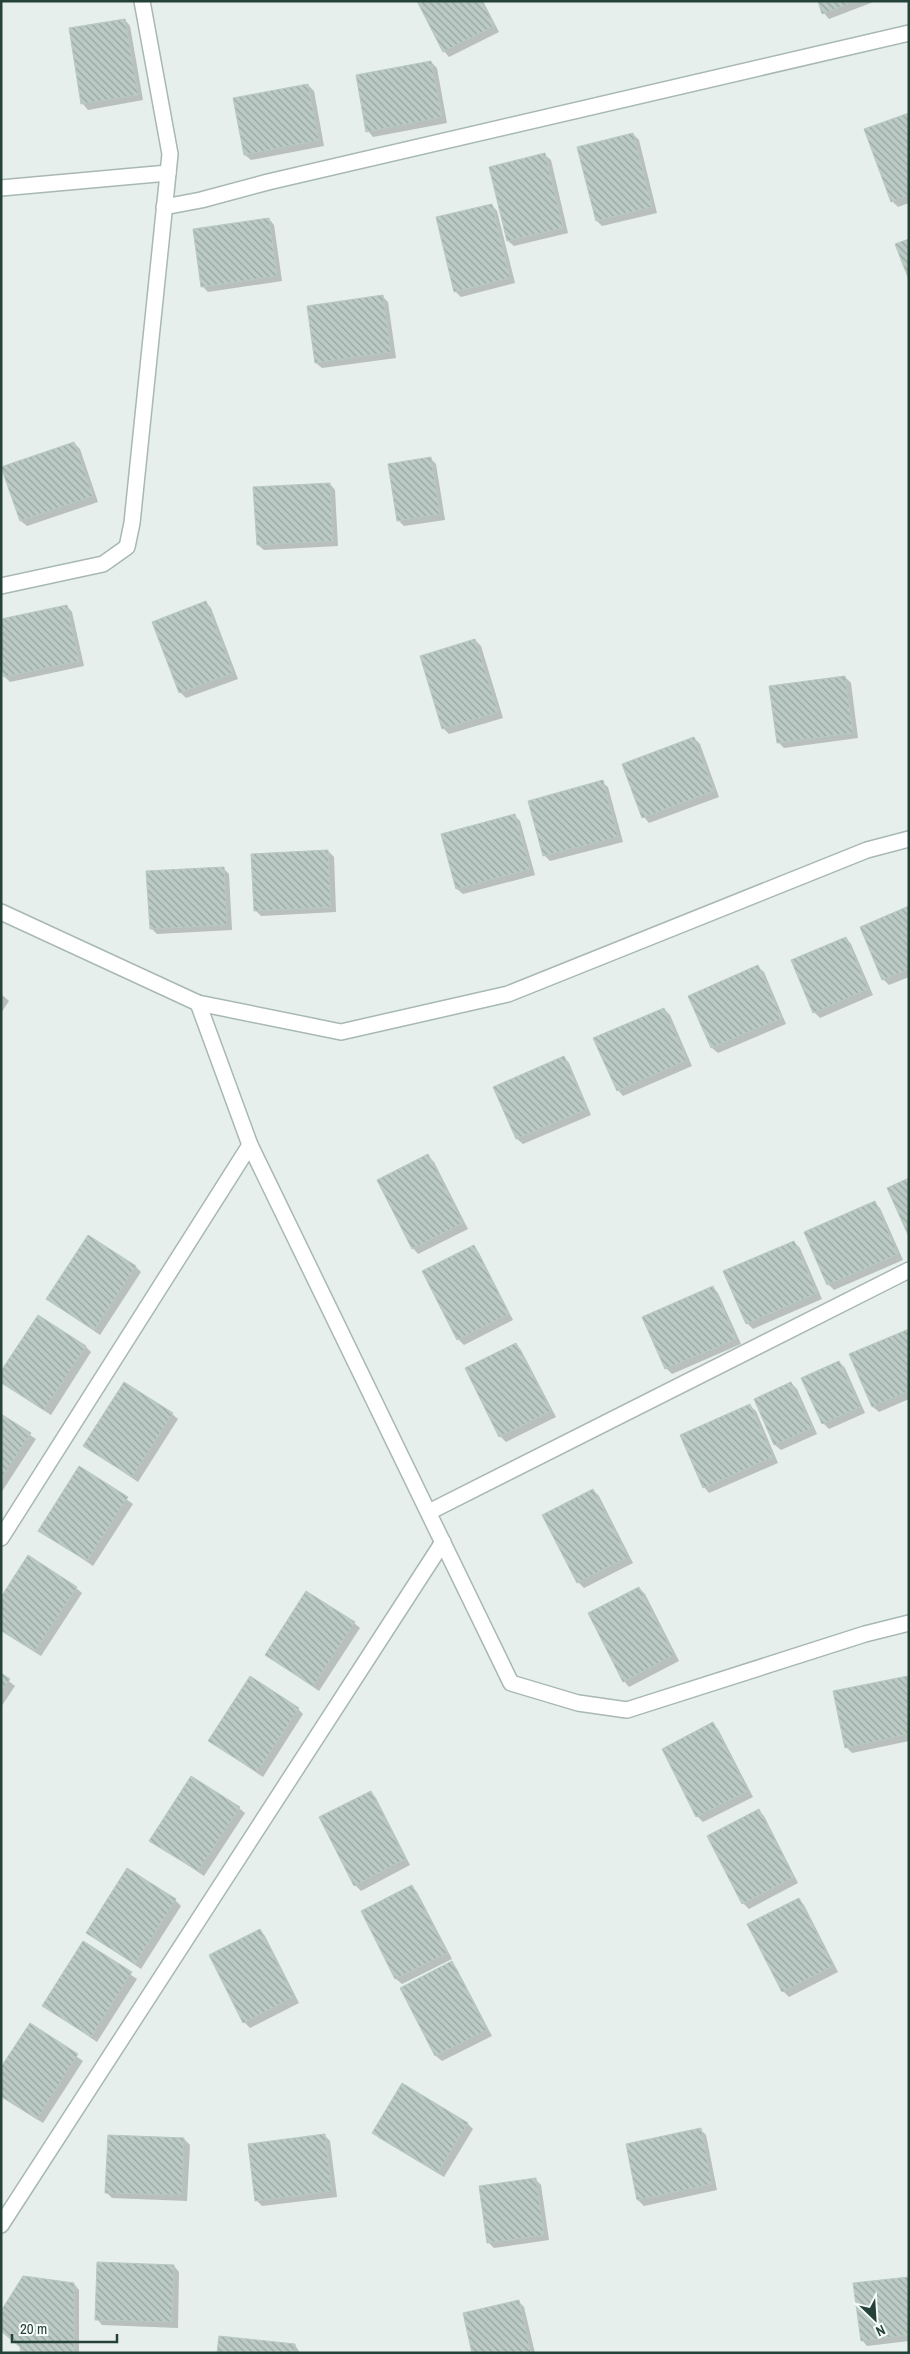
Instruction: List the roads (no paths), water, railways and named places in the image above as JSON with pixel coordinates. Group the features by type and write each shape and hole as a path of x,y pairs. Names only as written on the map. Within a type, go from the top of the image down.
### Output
{"street":[{"path":"1,586 103,564 127,548 132,522 170,154 142,1"},
{"path":"164,207 909,33"},
{"path":"1,188 168,173"},
{"path":"1,912 198,1003 341,1032 508,994 867,850 909,838"},
{"path":"198,1003 250,1145 511,1683 578,1703 627,1710 865,1634 909,1623"},
{"path":"1,1538 250,1145"},
{"path":"429,1512 909,1270"},
{"path":"1,2225 443,1542"}]}
